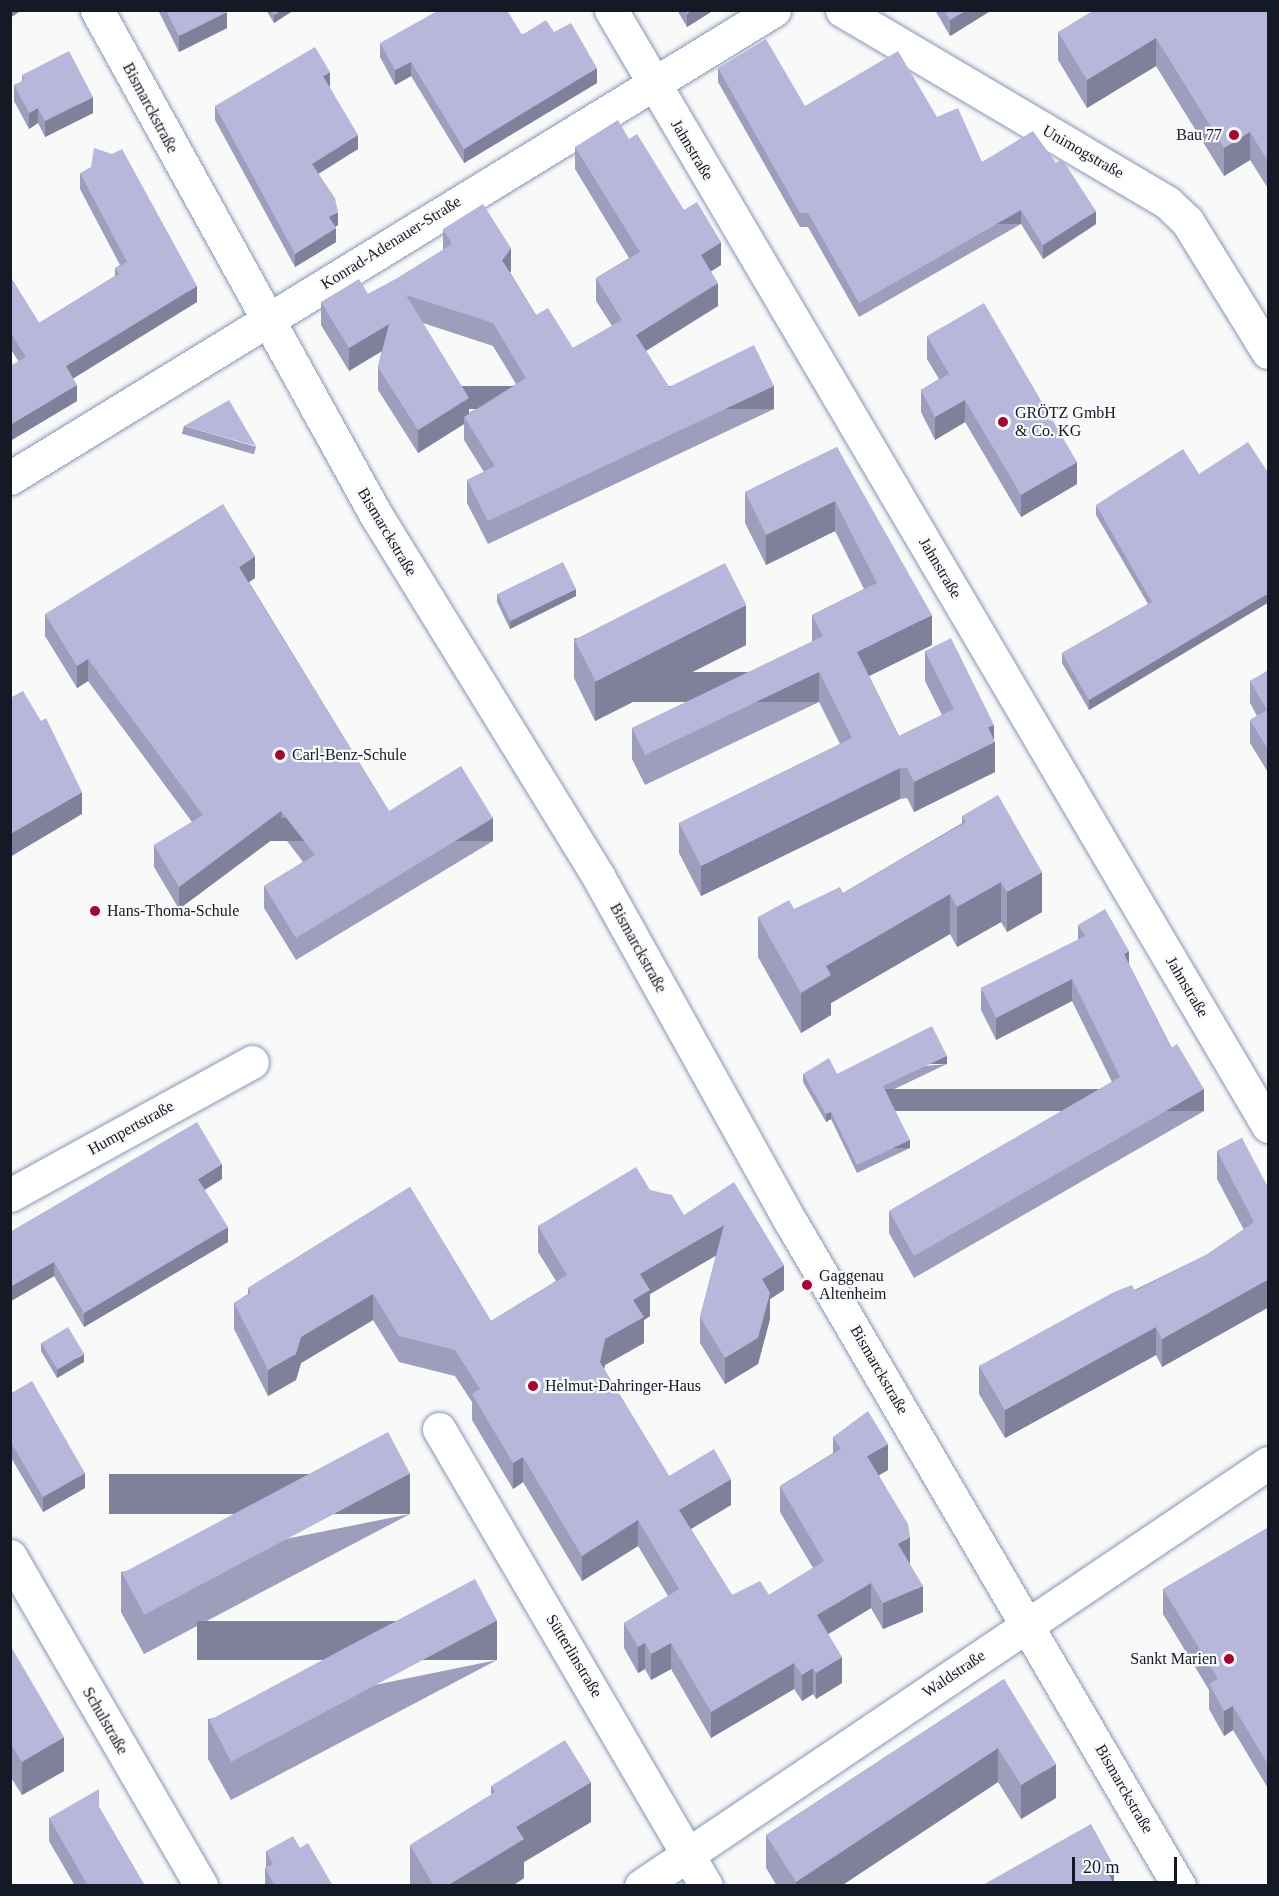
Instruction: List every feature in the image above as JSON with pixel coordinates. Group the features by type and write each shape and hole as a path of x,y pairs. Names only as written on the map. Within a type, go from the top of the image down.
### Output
{"street":[{"name":"Bismarckstraße","path":"97,10 265,320 376,515 598,876 792,1224 1030,1623 1179,1886"},
{"name":"Jahnstraße","path":"611,10 1269,1126"},
{"name":"Konrad-Adenauer-Straße","path":"10,478 652,82 774,10"},
{"name":"Unimogstraße","path":"842,10 1167,202 1187,220 1269,352"},
{"name":"Humpertstraße","path":"10,1195 252,1062"},
{"name":"Sütterlinstraße","path":"439,1429 706,1886"},
{"name":"Waldstraße","path":"640,1886 688,1856 1269,1463"},
{"name":"Schulstraße","path":"10,1556 201,1886"}],"building":[{"path":"166,10 226,10 227,12 179,36"},
{"path":"271,10 282,10 274,15"},
{"path":"439,10 507,10 522,35 546,20 554,32 571,23 597,68 464,149 411,62 395,70 380,43"},
{"path":"944,10 967,10 950,20"},
{"path":"1094,10 1269,10 1269,163 1250,132 1224,148 1156,38 1087,80 1058,32"},
{"path":"766,39 805,106 898,51 937,117 958,108 982,162 1033,131 1056,163 1062,159 1096,211 1043,245 1021,210 859,303 808,213 800,213 718,68"},
{"path":"315,47 330,72 323,76 358,135 312,164 335,198 338,212 329,217 336,228 295,254 215,106"},
{"path":"69,51 93,97 45,121 38,108 29,113 14,85 24,80 22,75"},
{"path":"618,120 629,139 637,134 684,210 697,202 721,242 701,255 718,283 636,335 669,387 754,345 774,386 488,521 467,480 495,466 464,417 526,378 493,323 406,295 469,398 418,430 378,367 389,324 349,348 321,302 359,279 368,294 396,279 452,244 443,229 483,204 511,248 502,260 536,315 548,308 573,348 622,320 596,278 640,252 575,147"},
{"path":"94,148 112,154 122,149 197,286 66,366 77,385 10,425 10,366 26,357 10,332 10,276 39,323 119,274 115,268 127,262 80,173 91,167"},
{"name":"GRÖTZ GmbH & Co. KG","path":"984,303 1077,462 1021,495 965,400 935,417 921,390 949,374 927,336"},
{"path":"229,400 256,446 184,426"},
{"path":"1248,442 1269,474 1269,593 1089,700 1062,653 1152,602 1096,505 1183,449 1199,474"},
{"path":"837,447 932,615 857,652 899,736 954,709 925,651 951,638 994,725 988,727 995,742 914,782 907,768 900,768 701,866 679,823 852,738 819,672 645,755 632,728 823,636 812,615 877,583 835,501 766,535 745,492"},
{"path":"223,504 255,556 239,567 389,811 461,766 493,818 296,938 264,886 315,855 281,811 179,887 154,845 203,815 88,659 77,666 45,614"},
{"path":"563,562 576,589 511,621 497,594"},
{"path":"725,563 746,605 596,682 574,640"},
{"path":"1269,670 1269,751 1250,720 1267,710 1250,681"},
{"path":"23,691 41,721 46,718 82,792 10,834 10,698"},
{"path":"998,795 1042,872 1007,892 1001,882 957,907 950,894 826,966 831,975 801,993 758,917 789,900 794,909 840,887 843,893 966,822 962,816"},
{"path":"1105,909 1129,951 1124,954 1171,1048 1177,1044 1204,1089 914,1256 889,1211 1120,1077 1072,979 996,1018 981,988 1085,936 1078,925"},
{"path":"932,1026 947,1056 883,1086 910,1140 857,1165 831,1112 826,1114 803,1074 829,1058 837,1074"},
{"path":"197,1122 222,1164 198,1179 228,1227 84,1313 54,1262 10,1287 10,1232"},
{"path":"1242,1138 1269,1189 1269,1279 1162,1339 1156,1327 1005,1410 979,1366 1114,1292 1132,1285 1135,1291 1206,1255 1254,1222 1217,1151"},
{"path":"636,1167 650,1190 672,1195 684,1215 734,1182 784,1265 762,1279 770,1293 758,1338 725,1358 700,1317 724,1225 640,1274 650,1290 633,1300 644,1317 605,1339 600,1362 669,1476 714,1449 731,1479 679,1510 732,1595 760,1581 769,1595 824,1561 780,1486 841,1449 833,1437 868,1411 888,1444 867,1456 908,1524 910,1537 898,1544 923,1586 883,1603 871,1583 817,1615 842,1657 816,1673 813,1668 802,1675 794,1663 711,1712 671,1643 651,1654 645,1643 638,1647 624,1623 679,1589 638,1520 582,1556 523,1457 513,1463 472,1394 480,1389 455,1350 399,1336 373,1294 301,1337 296,1354 268,1370 234,1303 251,1293 248,1288 410,1187 491,1321 567,1275 538,1226"},
{"path":"68,1327 84,1354 57,1370 41,1343"},
{"path":"32,1381 85,1473 43,1497 10,1441 10,1394"},
{"path":"388,1432 410,1473 144,1615 122,1573"},
{"name":"Sankt Marien","path":"1269,1527 1269,1766 1233,1706 1224,1711 1209,1684 1218,1679 1163,1589"},
{"path":"475,1579 497,1620 231,1762 209,1720"},
{"path":"10,1645 64,1737 22,1762 10,1743"},
{"path":"1004,1679 1056,1764 1021,1785 998,1748 796,1882 766,1835"},
{"path":"565,1740 591,1782 516,1827 524,1839 447,1886 434,1886 410,1845 495,1792 491,1786"},
{"path":"99,1789 99,1807 145,1886 88,1886 49,1818"},
{"path":"1091,1824 1114,1866 1106,1870 1114,1886 981,1886"},
{"path":"293,1836 300,1848 308,1843 333,1886 275,1886 265,1868 273,1864 266,1851"}],"place":[{"name":"Bau 77","path":"1234,135"},
{"name":"GRÖTZ GmbH & Co. KG","path":"1003,422"},
{"name":"Carl-Benz-Schule","path":"280,755"},
{"name":"Hans-Thoma-Schule","path":"95,911"},
{"name":"Gaggenau Altenheim","path":"807,1285"},
{"name":"Helmut-Dahringer-Haus","path":"533,1386"},
{"name":"Sankt Marien","path":"1229,1659"}]}
